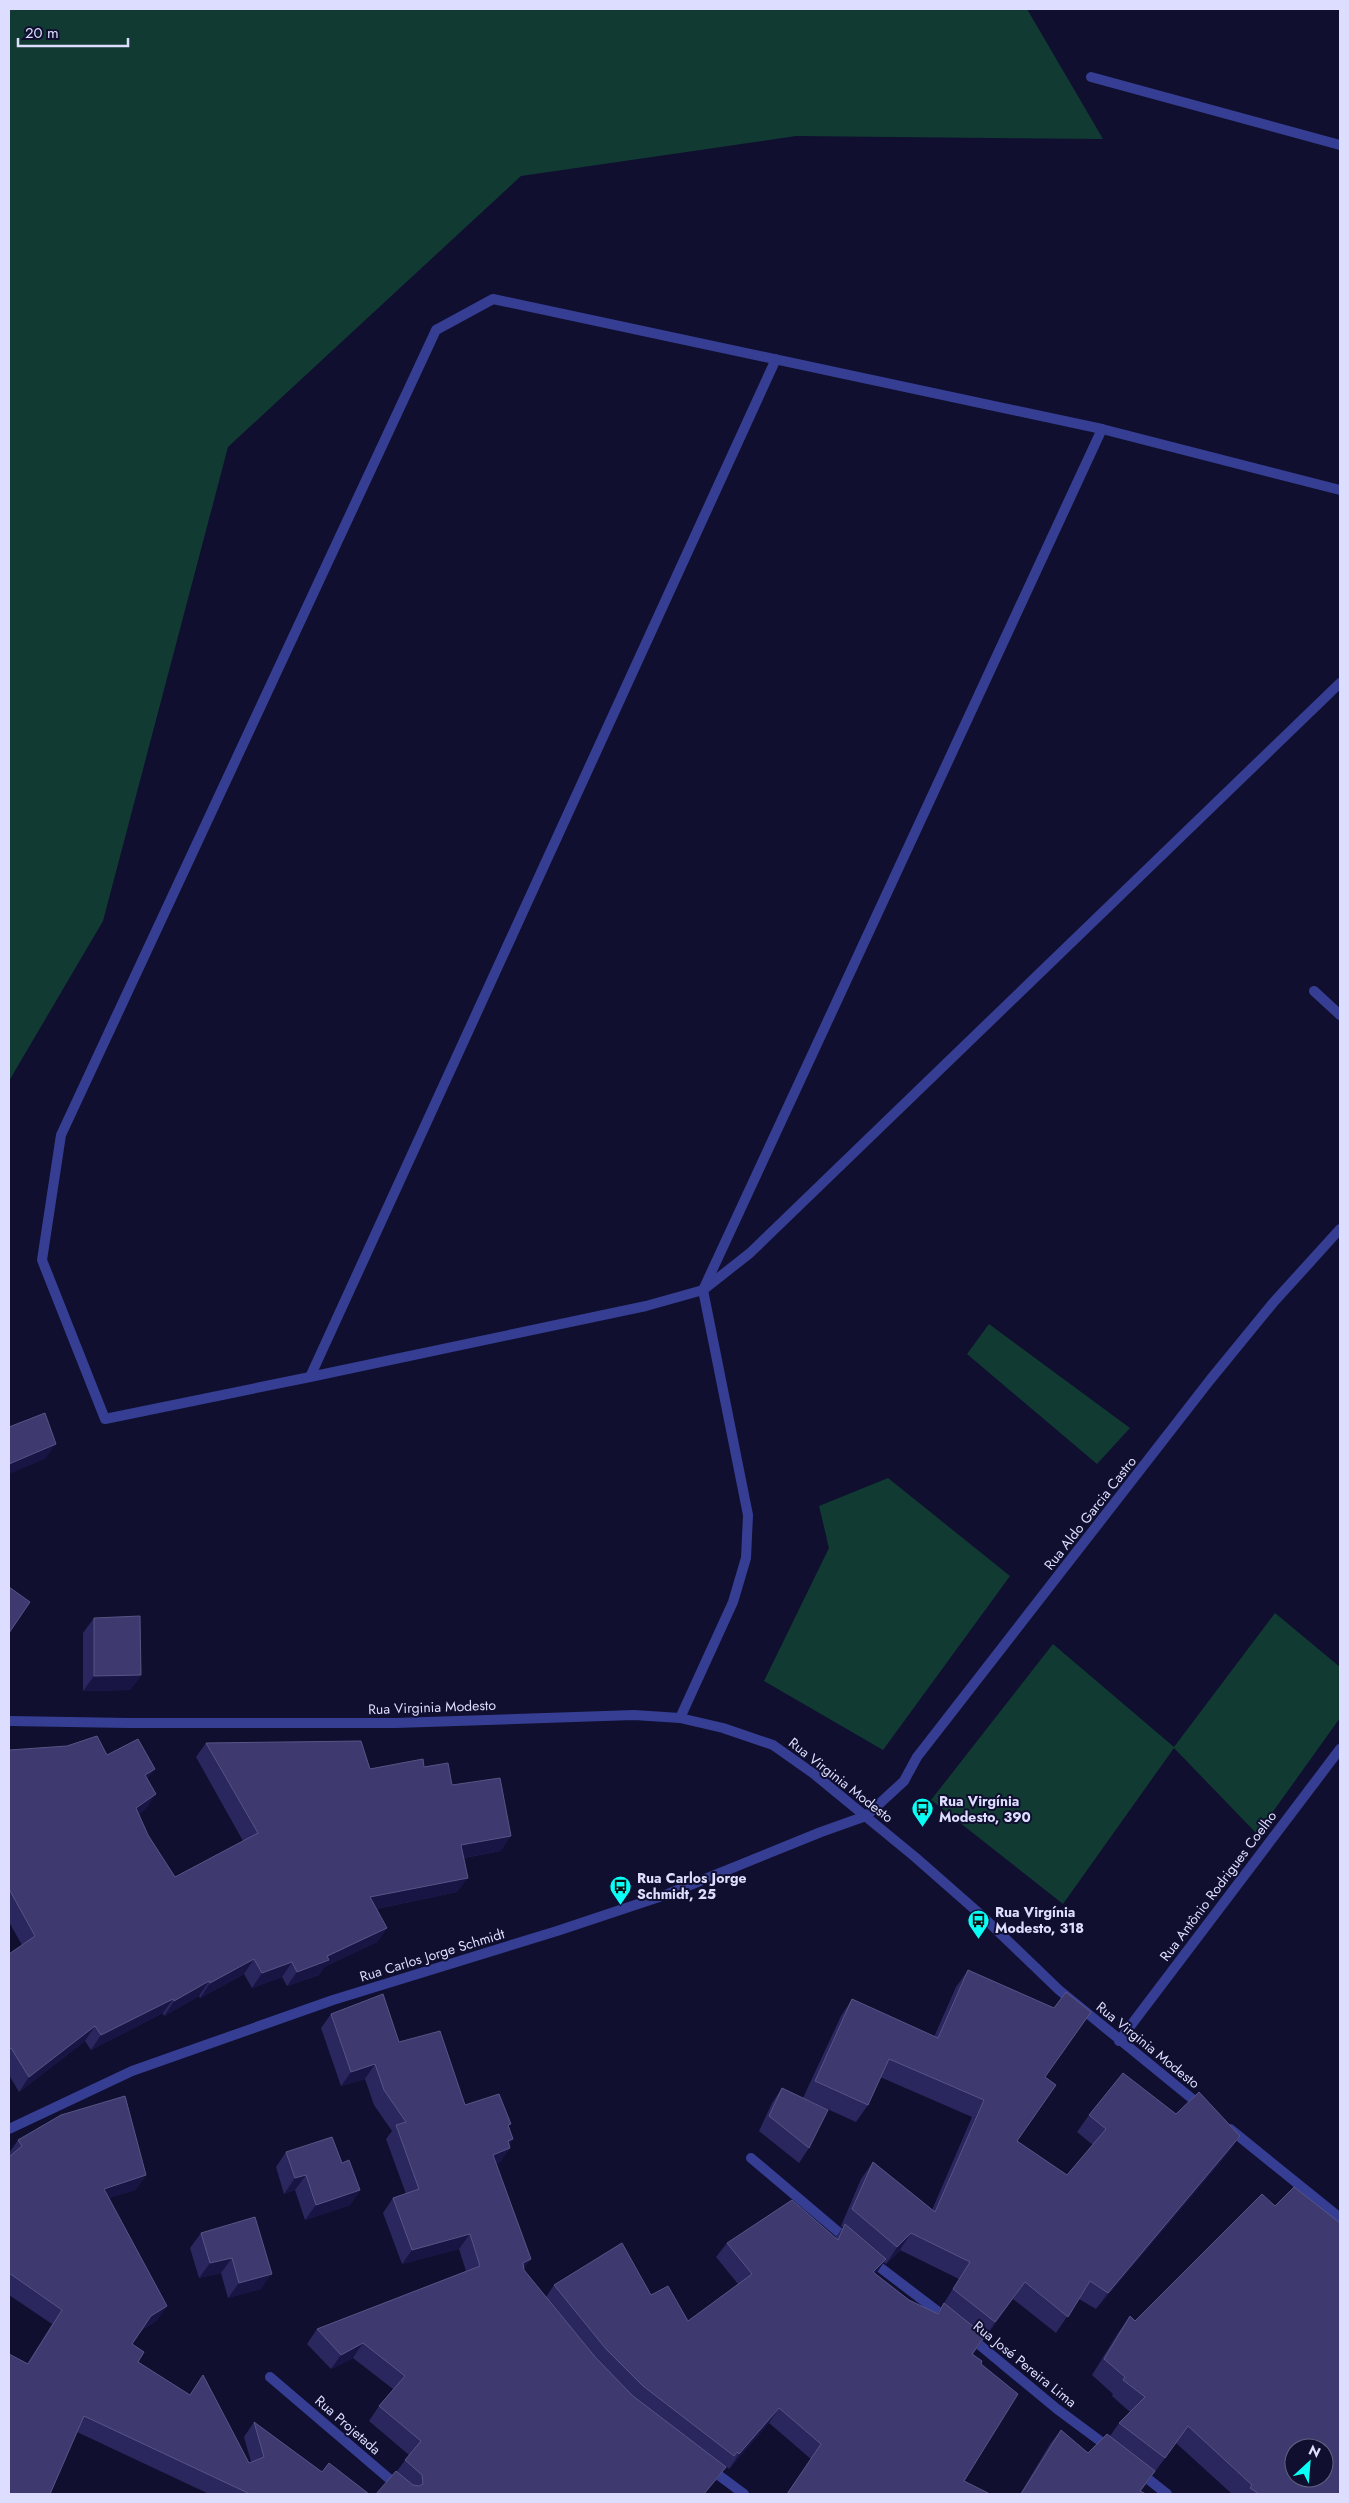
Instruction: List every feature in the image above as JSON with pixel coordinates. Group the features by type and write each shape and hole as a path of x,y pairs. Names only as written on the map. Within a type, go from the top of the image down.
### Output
{"street":[{"path":"1091,78 1340,146"},
{"path":"1340,490 1102,429 493,299 436,330 61,1135 42,1260 104,1418 310,1377 646,1306 703,1290 750,1254 1340,683"},
{"path":"310,1377 776,359"},
{"path":"680,1718 732,1602 746,1558 748,1515 703,1290 1102,429"},
{"path":"1314,991 1340,1015"},
{"name":"Rua Aldo Garcia Castro","path":"866,1816 904,1781 917,1757 1210,1380 1273,1303 1340,1229"},
{"name":"Rua Virginia Modesto","path":"9,1720 129,1723 396,1723 634,1715 680,1718 723,1728 773,1745 814,1774 981,1915 1059,1990 1119,2041 1210,2113"},
{"name":"Rua Antônio Rodrigues Coelho","path":"1119,2041 1340,1749"},
{"name":"Rua Carlos Jorge Schmidt","path":"9,2129 132,2071 333,2000 557,1931 668,1894 866,1816"},
{"path":"1225,2125 1340,2218"},
{"name":"Rua José Pereira Lima","path":"751,2158 881,2269 961,2329 1044,2398 1118,2455"},
{"name":"Rua Projetada","path":"270,2377 407,2494"},
{"path":"704,2464 744,2494"},
{"path":"1132,2466 1167,2494"}],"green space":[{"path":"9,9 1027,9 1103,139 796,136 521,176 228,447 103,921 9,1081"},
{"path":"989,1324 1130,1428 1097,1464 967,1354"},
{"path":"888,1478 1010,1576 883,1750 764,1681 829,1548 819,1506"},
{"path":"1275,1613 1340,1667 1340,1718 1257,1834 1174,1748 1063,1904 931,1800 1053,1644 1174,1747"}],"building":[{"path":"45,1413 56,1444 9,1464 9,1427"},
{"path":"9,1587 30,1602 9,1633"},
{"path":"140,1616 141,1675 94,1676 94,1618"},
{"path":"97,1736 107,1755 138,1739 155,1769 145,1775 156,1794 136,1808 148,1835 175,1877 258,1833 206,1743 361,1741 370,1769 423,1759 424,1767 448,1763 452,1785 500,1778 511,1836 461,1845 468,1878 370,1897 387,1928 327,1956 329,1960 297,1972 292,1962 262,1973 254,1959 174,2001 173,1999 101,2035 95,2026 29,2077 11,2048 9,2050 9,1954 35,1936 9,1889 9,1750 67,1746"},
{"path":"968,1970 1054,2008 1066,1992 1091,2012 1045,2077 1056,2085 1017,2141 1067,2175 1106,2129 1089,2115 1123,2073 1176,2114 1199,2092 1240,2136 1108,2293 1090,2281 1068,2317 1025,2282 995,2322 953,2289 970,2262 911,2233 897,2247 852,2209 873,2162 935,2212 984,2100 889,2059 868,2105 815,2081 852,1999 938,2038"},
{"path":"383,1994 399,2042 440,2031 465,2105 499,2094 511,2124 508,2125 513,2139 508,2141 510,2148 493,2155 531,2259 523,2263 524,2270 596,2358 633,2396 726,2467 704,2494 376,2494 396,2471 413,2485 419,2486 423,2484 422,2475 405,2460 421,2441 379,2406 405,2376 363,2343 341,2355 317,2329 480,2266 470,2234 412,2250 393,2198 419,2189 396,2125 406,2122 384,2090 375,2064 351,2072 331,2014"},
{"path":"782,2088 828,2110 809,2148 769,2116"},
{"path":"125,2096 146,2175 104,2189 167,2306 151,2316 132,2344 144,2352 138,2362 190,2395 203,2375 249,2463 264,2457 254,2422 322,2472 329,2463 369,2494 250,2494 84,2416 50,2494 9,2494 9,2354 28,2364 62,2310 9,2273 9,2157 22,2146 18,2140 61,2115"},
{"path":"332,2137 342,2163 349,2160 360,2190 316,2205 306,2175 295,2178 286,2152"},
{"path":"1294,2187 1340,2223 1340,2494 1259,2494 1250,2488 1252,2485 1188,2426 1165,2458 1119,2423 1145,2397 1123,2380 1125,2377 1104,2359 1130,2316 1135,2321 1262,2194 1275,2206"},
{"path":"792,2200 838,2240 845,2224 886,2259 873,2272 909,2300 938,2314 944,2303 985,2336 972,2354 982,2361 981,2364 1018,2394 964,2481 990,2494 787,2494 821,2444 779,2408 739,2454 737,2452 734,2456 643,2386 606,2349 554,2285 622,2243 651,2295 668,2286 688,2321 752,2274 727,2243"},
{"path":"255,2217 272,2274 239,2283 232,2258 210,2263 201,2233"},
{"path":"1061,2430 1088,2453 1107,2434 1155,2471 1140,2491 1146,2494 1021,2494"}],"place":[{"name":"Rua Virgínia Modesto, 390","path":"923,1828"},
{"name":"Rua Carlos Jorge Schmidt, 25","path":"621,1905"},
{"name":"Rua Virgínia Modesto, 318","path":"979,1939"}]}
